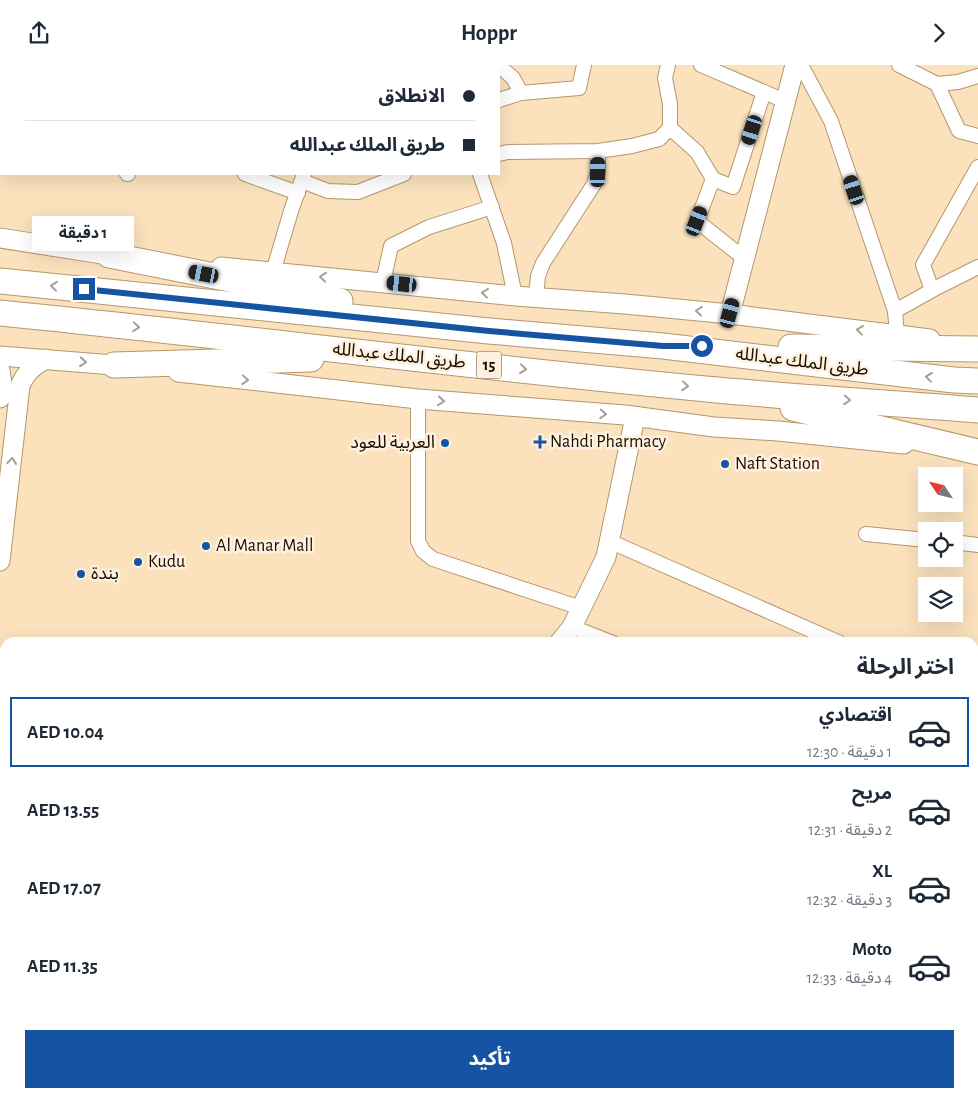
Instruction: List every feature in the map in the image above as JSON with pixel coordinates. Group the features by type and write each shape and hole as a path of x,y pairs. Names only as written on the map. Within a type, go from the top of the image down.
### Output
{"highway":[{"path":"109,255 489,331"},
{"name":"طريق الملك عبدالله","path":"0,281 489,331 663,346 954,380 978,381"},
{"name":"طريق الملك عبدالله","path":"0,313 717,390 978,410"},
{"path":"663,346 978,347"},
{"path":"114,365 396,357"},
{"path":"717,390 978,452"}],"main road":[{"path":"730,313 795,65"},
{"path":"0,238 109,255 273,272 515,296 730,313 978,347"},
{"path":"0,356 114,365 418,399 636,417 714,427 778,431 978,452"},
{"path":"0,561 20,386 25,375 33,367 46,359"},
{"path":"0,369 2,384 0,398"},
{"path":"564,637 572,627 606,557 636,417"}],"street":[{"path":"500,100 521,93 580,88 584,65"},
{"path":"500,154 508,152 598,151 632,146 659,139 670,128 670,104 665,78 668,65"},
{"path":"701,65 785,101"},
{"path":"801,65 831,121 895,311 897,335"},
{"path":"899,65 937,84 958,82 978,76"},
{"path":"500,67 513,78 521,93"},
{"path":"937,84 959,131 978,136"},
{"path":"670,128 697,152 713,179 733,187 764,92"},
{"path":"536,297 538,276 543,263 594,183 598,172 598,151"},
{"path":"932,291 923,265 978,167"},
{"path":"252,175 301,182 328,191 358,191 401,175"},
{"path":"480,175 504,243 515,296"},
{"path":"713,179 697,221 744,259"},
{"path":"273,272 301,182"},
{"path":"383,283 391,246 429,227 492,207"},
{"path":"895,311 978,267"},
{"path":"418,399 418,541 423,551 433,559 581,608"},
{"path":"866,534 918,539"},
{"path":"610,541 826,637"},
{"path":"963,543 978,545"},
{"path":"572,627 598,637"}],"place":[{"name":"Nahdi Pharmacy","path":"540,442"},
{"name":"العربية للعود","path":"445,443"},
{"name":"Naft Station","path":"725,464"},
{"name":"Al Manar Mall","path":"206,546"},
{"name":"Kudu","path":"138,562"},
{"name":"بندة","path":"81,574"}],"route":[{"path":"84,289 489,331 663,346 702,346"}]}
